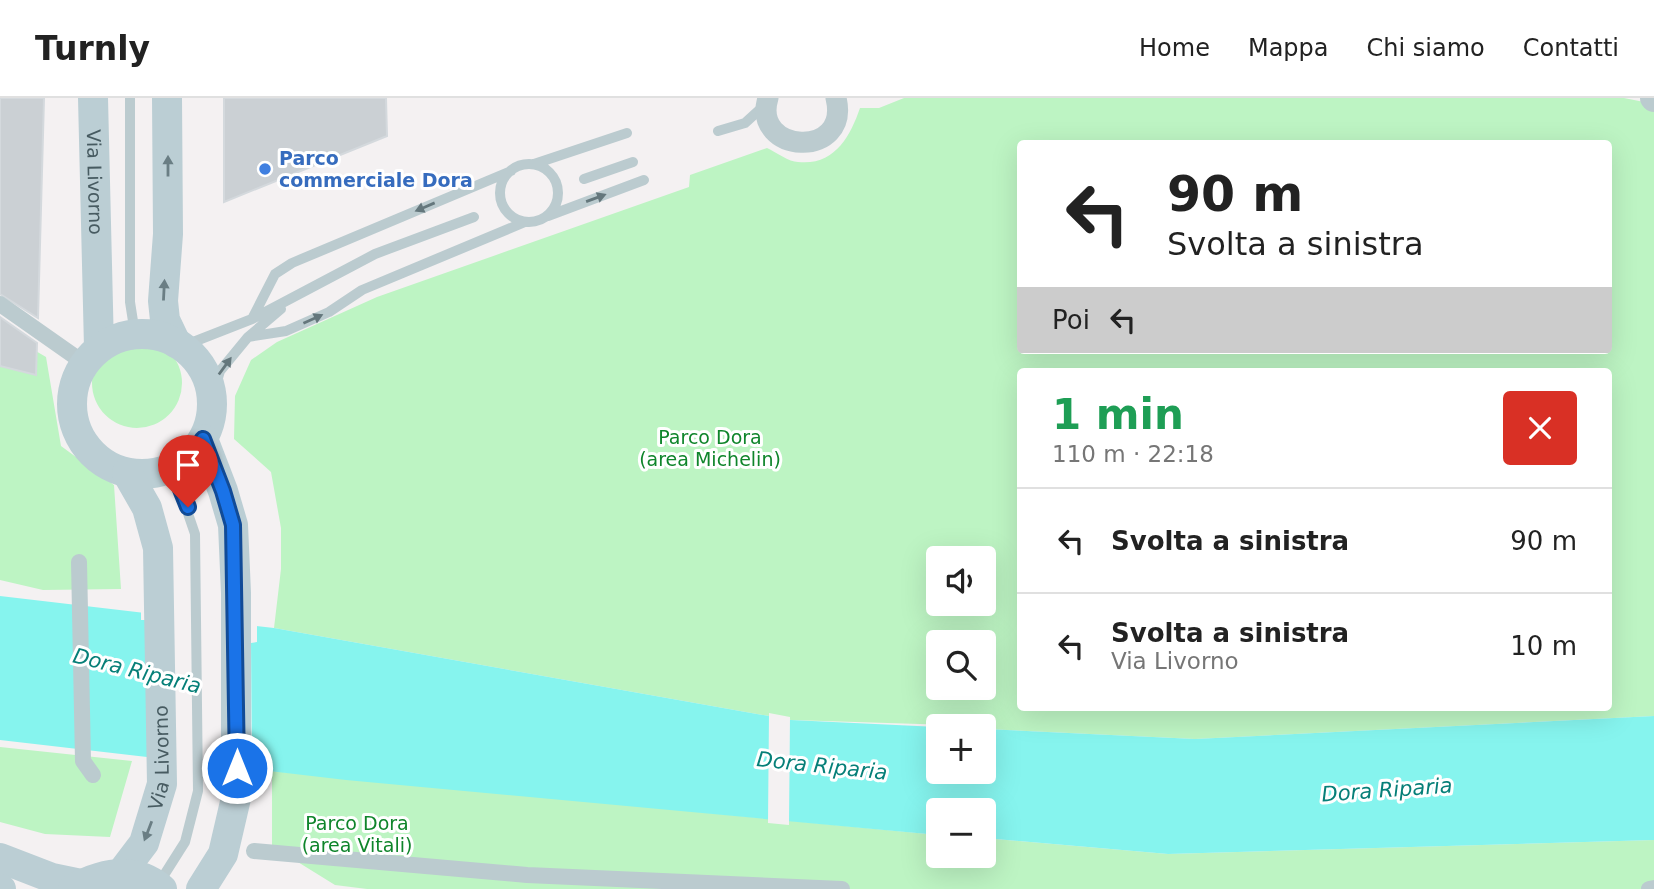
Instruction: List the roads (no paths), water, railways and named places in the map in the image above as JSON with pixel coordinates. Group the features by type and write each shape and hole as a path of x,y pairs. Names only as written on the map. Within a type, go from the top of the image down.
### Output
{"main road":[{"name":"Via Livorno","path":"91,356 93,98"},
{"path":"167,98 168,234 163,301 165,320 179,344 201,365 212,399 210,422 193,453 157,473 127,473 103,463 78,435 72,417 71,398 91,356 107,342 135,334 152,334 179,344"},
{"path":"201,889 221,859 236,798 236,593 231,516 203,439"},
{"name":"Via Livorno","path":"122,872 147,836 162,785 160,587 154,527 147,508 127,473"},
{"path":"0,858 77,887 122,872 160,887"},
{"path":"221,859 229,889"}],"street":[{"path":"768,101 772,126 789,142 813,142 832,128 840,101"},
{"path":"0,304 91,356"},
{"path":"79,562 83,761 93,775"},
{"path":"254,850 531,882 842,889"}],"lane":[{"name":"Via Livorno","path":"130,98 130,302 135,334"},
{"path":"719,131 745,122 768,101"},
{"path":"745,122 772,126"},
{"path":"252,319 275,274 292,263 511,171 628,134"},
{"path":"584,179 634,162"},
{"path":"532,165 549,173 558,190 557,200 548,216"},
{"path":"511,171 504,178 500,196 508,213 525,222"},
{"path":"248,337 286,331 329,312 362,290 525,222 533,222 644,180"},
{"path":"179,344 252,319 376,254 474,217"},
{"path":"212,399 220,371 248,337 293,299"},
{"name":"Via Livorno","path":"160,887 185,842 198,791 198,590 195,534 172,467"}],"water":[{"name":"Dora Riparia","path":"0,596 274,628 791,720 926,726 926,784 996,784 996,730 1195,739 1654,716 1654,840 1168,854 996,839 996,798 926,798 926,834 346,780 0,740"}],"place":[{"name":"Parco commerciale Dora","path":"265,169"}],"park label":[{"name":"Parco Dora (area Michelin)","path":"710,448"},
{"name":"Parco Dora (area Vitali)","path":"357,834"}]}
